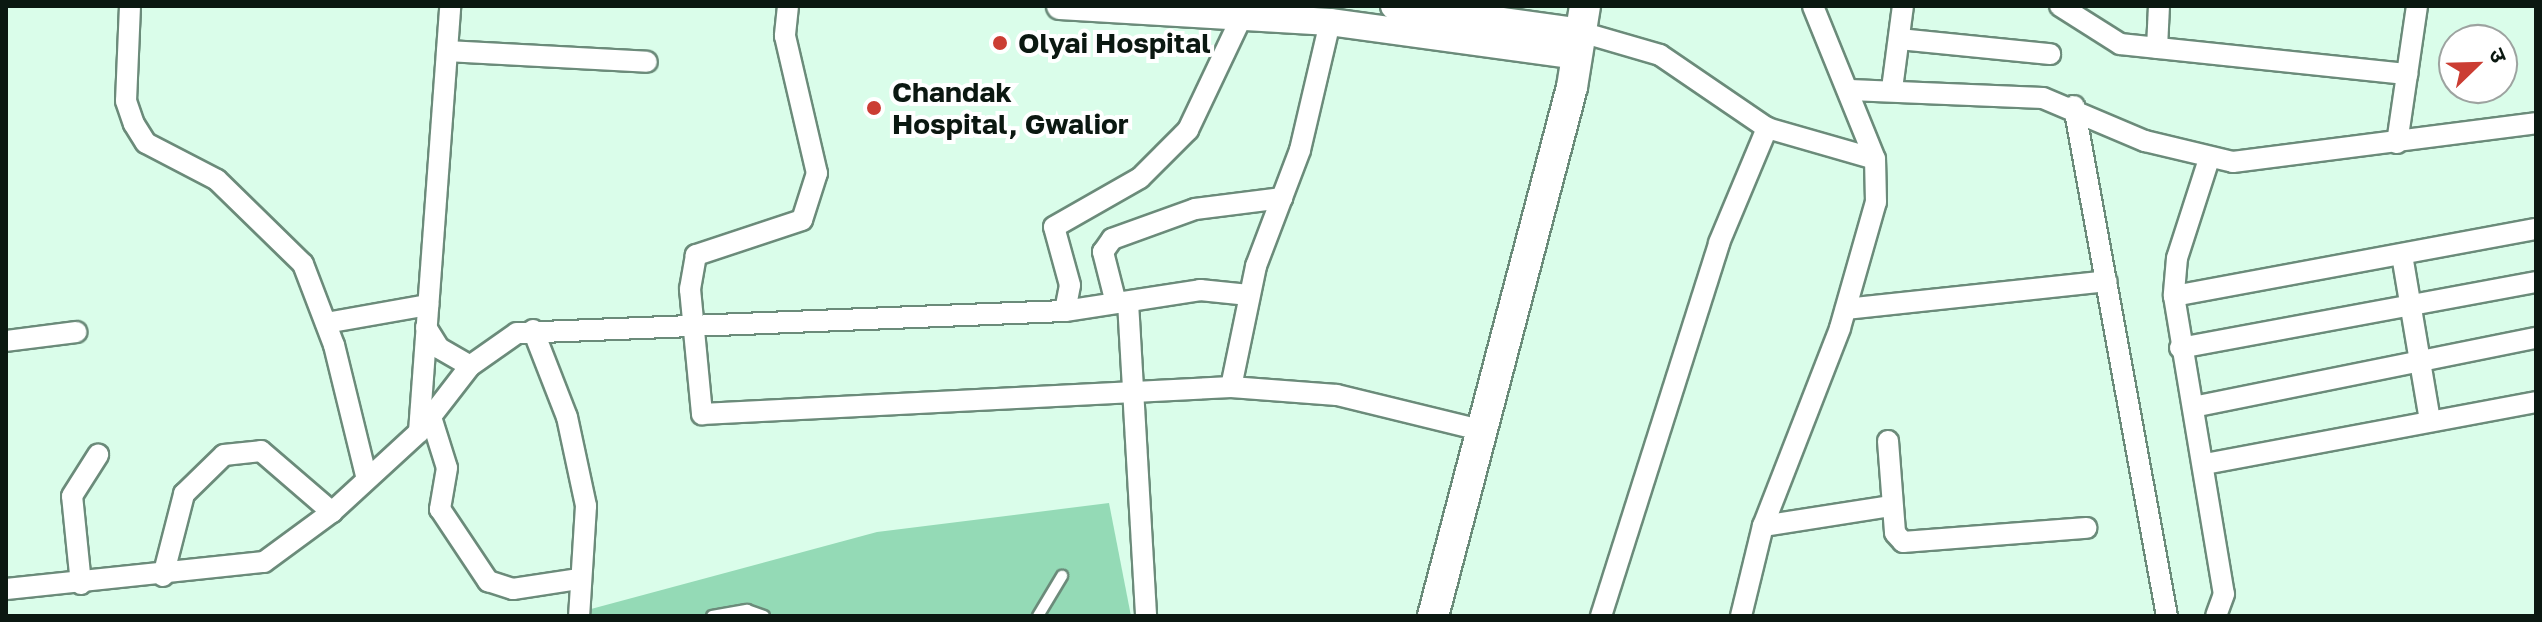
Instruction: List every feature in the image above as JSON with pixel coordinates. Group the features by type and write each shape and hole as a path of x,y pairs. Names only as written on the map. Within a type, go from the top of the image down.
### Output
{"main road":[{"path":"1433,616 1581,31"}],"street":[{"path":"130,6 126,101 134,124 146,143 193,164 280,235 303,264 326,323 367,479"},
{"path":"450,6 426,327 425,424 447,468 440,509 488,581 513,589 579,579"},
{"path":"788,6 785,36 817,173 808,211 795,224 696,255 697,404 711,418 1137,396 1231,387 1337,395 1481,430"},
{"path":"1060,6 1244,12 1330,22 1581,31"},
{"path":"1394,6 1581,31 1660,55 1767,128 1875,159"},
{"path":"1741,616 1763,526 1868,245 1875,159 1814,6"},
{"path":"1892,89 1903,6"},
{"path":"2060,6 2102,38 2157,48 2407,74"},
{"path":"2157,48 2159,6"},
{"path":"2397,143 2417,6"},
{"path":"1065,311 1070,285 1054,227 1140,178 1188,130 1244,12"},
{"path":"1231,387 1249,295 1282,198 1330,22"},
{"path":"1899,39 2050,54"},
{"path":"447,51 647,62"},
{"path":"1850,90 1892,89 2074,106 2145,141 2209,159 2272,160 2536,123"},
{"path":"2074,106 2167,616"},
{"path":"1601,616 1719,243 1767,128"},
{"path":"2209,159 2177,258 2174,296 2180,348 2205,464 2224,594 2216,616"},
{"path":"1146,616 1137,396 1122,302 1103,252 1112,239 1195,209 1282,198"},
{"path":"2174,296 2536,229"},
{"path":"2402,255 2430,421"},
{"path":"1846,309 2106,281"},
{"path":"2180,348 2536,282"},
{"path":"6,589 163,576 264,562 332,512 425,424 470,366 505,338 533,330 696,328 1065,311 1200,290 1249,295"},
{"path":"326,323 428,305"},
{"path":"426,327 439,348 470,366"},
{"path":"533,330 567,417 586,506 579,616"},
{"path":"6,341 76,332"},
{"path":"2193,407 2418,357 2536,338"},
{"path":"2205,464 2536,402"},
{"path":"1888,441 1895,533 1914,544 2086,528"},
{"path":"163,576 184,494 224,455 261,451 332,512"},
{"path":"81,584 72,496 98,455"},
{"path":"1763,526 1891,506"}],"lane":[{"path":"1038,616 1062,576"},
{"path":"712,616 747,610 764,616"}],"green space":[{"path":"1109,503 1131,616 565,616 877,532"}],"place":[{"name":"Olyai Hospital","path":"1000,43"},
{"name":"Chandak Hospital, Gwalior","path":"874,108"}]}
